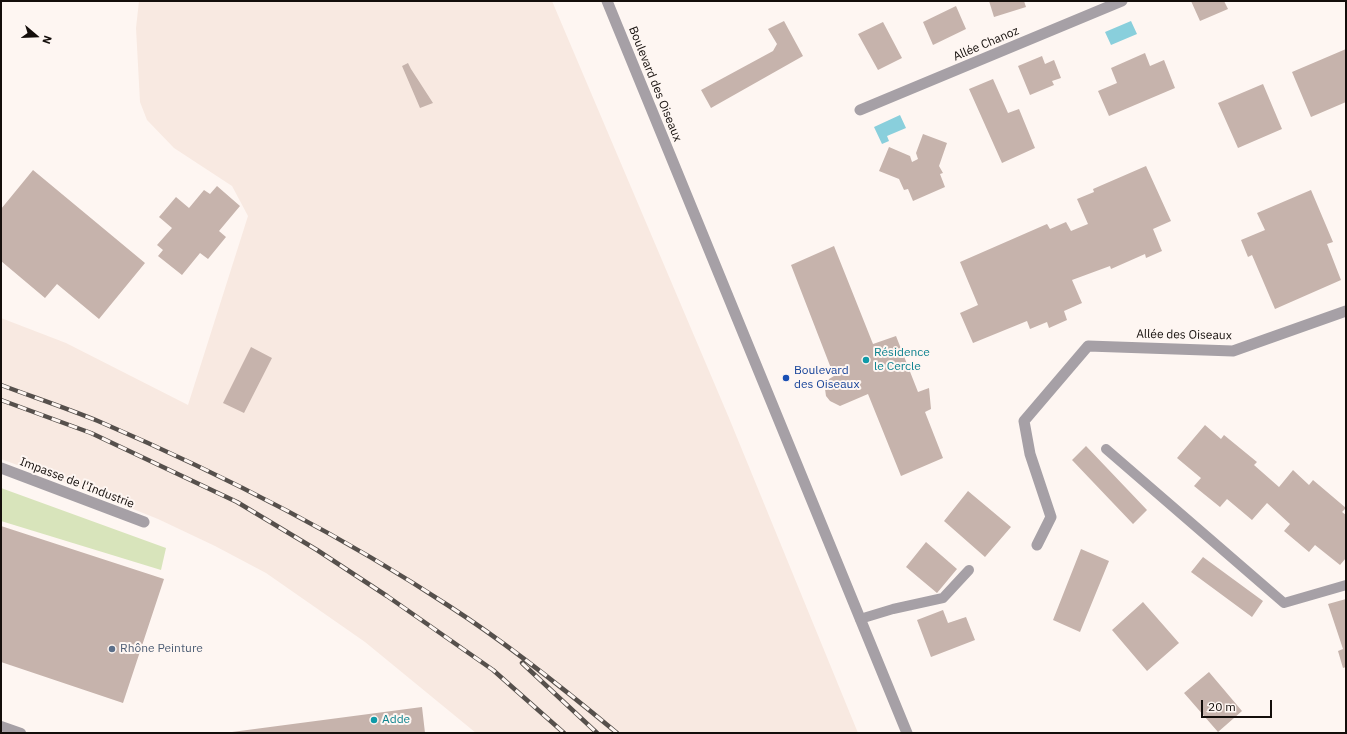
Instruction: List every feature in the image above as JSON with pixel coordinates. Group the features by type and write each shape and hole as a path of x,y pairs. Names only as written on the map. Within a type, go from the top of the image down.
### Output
{"street":[{"name":"Boulevard des Oiseaux","path":"607,1 907,733"},
{"name":"Allée Chanoz","path":"860,110 1122,1"},
{"name":"Allée des Oiseaux","path":"1037,545 1051,517 1030,454 1024,422 1088,346 1233,351 1346,312"},
{"name":"Impasse de l'Industrie","path":"1,468 144,522"}],"lane":[{"path":"1106,449 1284,603 1346,585"},
{"path":"860,620 893,609 943,598 969,570"},
{"path":"1,726 21,733"}],"shaded area":[{"path":"139,1 552,1 729,418 858,733 476,733 365,642 266,573 215,546 158,519 1,459 1,318 66,343 188,405 248,216 232,186 174,148 147,120 140,102 136,28"}],"green space":[{"path":"1,488 166,548 161,570 1,521"}],"water":[{"path":"1131,21 1137,34 1111,45 1105,32"},
{"path":"900,115 906,128 887,136 889,141 882,144 874,127"}],"building":[{"path":"989,1 1024,1 1026,7 994,17"},
{"path":"1191,1 1224,1 1228,9 1200,21"},
{"path":"956,6 966,29 933,45 923,22"},
{"path":"784,21 803,56 711,108 701,90 773,51 777,44 768,29"},
{"path":"883,22 902,58 878,70 858,34"},
{"path":"1346,49 1346,102 1311,117 1292,72"},
{"path":"1145,53 1150,66 1164,60 1175,88 1109,116 1098,91 1117,83 1111,68"},
{"path":"1042,56 1045,64 1054,60 1061,78 1052,81 1054,85 1030,95 1018,66"},
{"path":"408,63 433,103 420,108 402,66"},
{"path":"993,79 1008,113 1019,109 1035,148 1002,163 969,89"},
{"path":"1263,84 1282,129 1238,148 1218,103"},
{"path":"923,134 947,143 939,166 943,173 940,174 945,187 913,201 908,189 904,190 899,179 879,171 889,147 910,156 912,162 918,159 916,153"},
{"path":"1146,166 1171,221 1153,229 1162,251 1146,258 1145,254 1111,269 1110,266 1072,280 1082,303 1064,311 1067,320 1049,328 1047,322 1030,329 1027,321 973,343 960,313 978,305 960,262 1047,224 1050,229 1066,222 1071,231 1088,224 1077,199 1094,192 1093,189"},
{"path":"33,170 145,263 99,319 57,284 45,298 1,261 1,209"},
{"path":"217,186 240,206 219,231 226,237 208,259 200,253 182,275 158,256 163,250 157,245 172,228 159,217 176,197 189,208 204,190 210,194"},
{"path":"1311,190 1333,242 1327,244 1341,280 1275,309 1252,255 1248,257 1241,240 1265,230 1257,213"},
{"name":"Résidence le Cercle","path":"834,246 873,344 896,336 918,392 929,388 931,409 925,412 943,458 901,476 868,394 840,406 830,401 826,396 826,384 829,379 834,376 791,265"},
{"path":"251,347 272,358 244,413 223,403"},
{"path":"1205,425 1221,439 1224,435 1257,462 1254,465 1279,487 1293,470 1309,485 1313,480 1346,508 1342,512 1346,515 1346,558 1340,565 1315,545 1309,552 1284,531 1290,524 1267,503 1252,520 1227,499 1220,507 1194,486 1201,478 1177,458"},
{"path":"1086,446 1147,510 1133,524 1072,460"},
{"path":"968,491 1011,527 985,557 944,521"},
{"path":"1,526 164,579 123,703 1,662"},
{"path":"926,542 957,569 937,593 906,567"},
{"path":"1081,549 1109,561 1080,632 1053,620"},
{"path":"1203,557 1263,601 1252,617 1191,572"},
{"path":"1346,599 1346,667 1343,668 1338,651 1343,649 1328,604"},
{"path":"1143,602 1179,643 1147,671 1112,630"},
{"path":"943,610 948,623 966,617 975,640 931,657 917,620"},
{"path":"1209,672 1242,711 1218,732 1184,693"},
{"name":"Adde","path":"422,707 425,733 232,733 232,732"}],"railway":[{"path":"1,385 86,416 143,441 233,483 321,529 407,579 493,636 535,667 617,733"},
{"path":"1,400 91,433 237,502 317,550 387,596 493,670 564,733"},
{"path":"522,663 597,733"}],"place":[{"name":"Résidence le Cercle","path":"866,360"},
{"name":"Boulevard des Oiseaux","path":"786,378"},
{"name":"Rhône Peinture","path":"112,649"},
{"name":"Adde","path":"374,720"}]}
